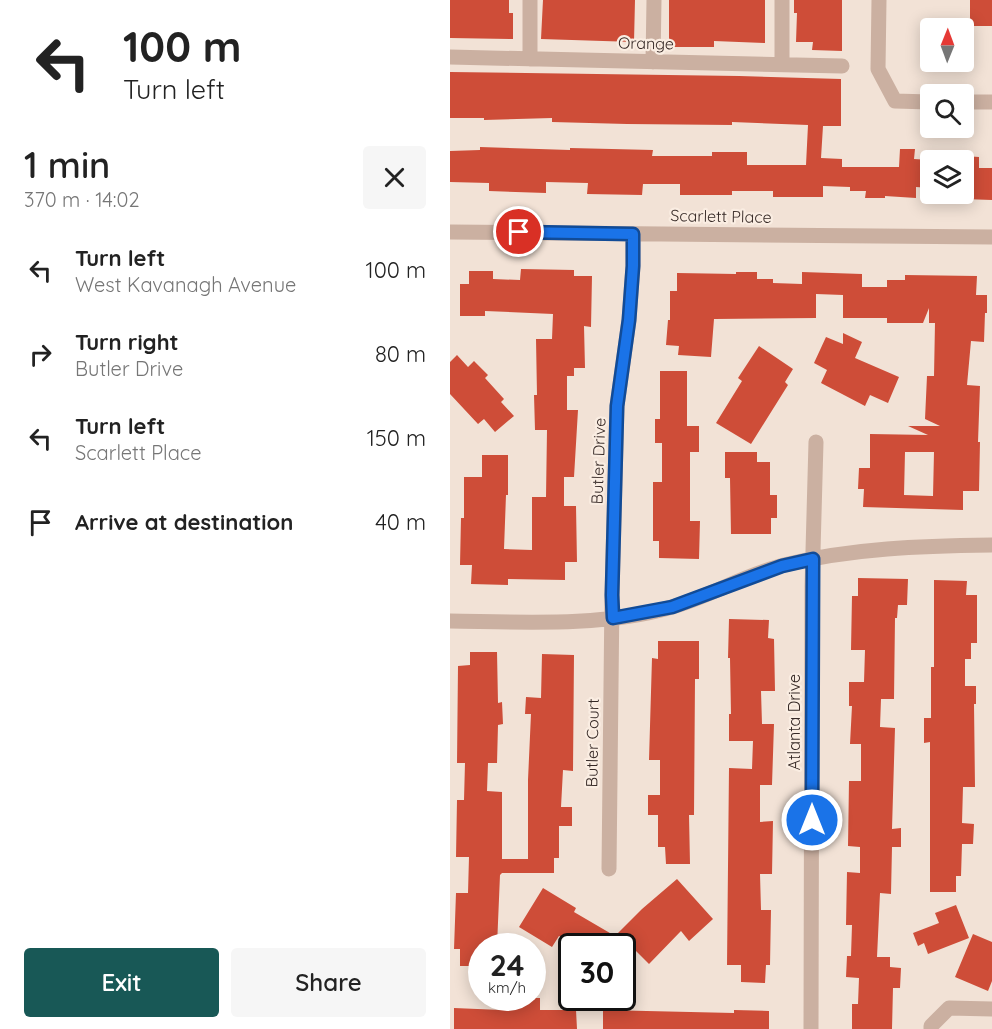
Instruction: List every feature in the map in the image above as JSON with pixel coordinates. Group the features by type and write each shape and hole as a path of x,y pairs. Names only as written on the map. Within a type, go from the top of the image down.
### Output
{"street":[{"path":"530,59 531,0"},
{"path":"653,62 654,0"},
{"path":"782,0 782,64"},
{"path":"879,0 878,69 895,101 920,102"},
{"name":"Orange","path":"450,57 842,66"},
{"path":"974,102 992,102"},
{"name":"Scarlett Place","path":"450,232 992,237"},
{"name":"Butler Drive","path":"613,618 617,406 629,320 633,234"},
{"name":"Atlanta Drive","path":"811,1029 813,559 816,442"},
{"path":"450,621 526,622 613,618 672,607 782,566 813,559 864,550 918,546 992,545"},
{"name":"Butler Court","path":"609,869 613,618"},
{"path":"931,1029 931,1026 950,1008 992,1009"}],"building":[{"path":"450,0 509,0 509,13 513,13 513,39 450,38"},
{"path":"543,0 635,0 634,42 541,39"},
{"path":"669,0 765,0 765,43 714,41 714,47 669,47"},
{"path":"794,0 842,0 842,51 812,50 813,42 796,42 797,13 794,13"},
{"path":"970,0 992,0 992,26 974,26 974,18 970,18"},
{"path":"450,72 841,79 841,126 823,126 821,158 842,159 842,167 899,167 900,149 915,149 914,159 920,159 920,187 916,187 916,198 885,196 885,198 865,198 866,191 850,191 850,187 823,186 823,197 773,197 773,191 732,191 732,195 680,195 680,184 643,184 642,195 587,194 588,183 546,182 546,193 489,191 489,183 450,182 450,151 480,150 480,147 653,150 652,156 712,156 712,152 747,152 747,165 806,165 808,125 732,122 732,125 627,124 552,122 552,118 484,120 484,118 450,118"},
{"path":"974,157 979,157 979,168 992,168 992,200 974,199"},
{"path":"521,269 574,270 574,276 592,276 591,327 584,326 585,368 574,368 574,376 567,376 567,410 578,410 574,477 564,477 564,506 576,506 577,562 565,562 565,580 508,579 508,585 471,584 472,565 460,565 461,518 464,518 464,477 482,477 482,455 508,455 504,549 532,550 532,497 546,497 547,430 535,430 536,339 552,339 553,314 485,311 485,316 460,316 460,284 469,284 469,271 493,271 493,279 520,280"},
{"path":"736,272 757,272 757,279 773,279 773,283 802,284 802,272 862,274 862,287 887,287 887,280 905,280 905,275 977,276 976,295 987,295 987,313 985,313 984,342 971,341 967,385 980,386 979,491 963,491 963,510 863,507 864,489 858,489 859,468 870,468 870,434 928,435 908,426 940,426 925,419 927,376 934,376 935,323 929,323 929,308 923,323 887,323 887,318 843,318 843,295 816,294 816,318 714,319 711,357 678,355 679,346 666,345 668,320 670,320 670,291 677,291 677,273 736,274","holes":["905,452 934,452 933,496 904,495"]},
{"path":"843,333 862,342 855,358 899,377 888,403 870,395 865,406 821,383 827,370 814,363 826,337 843,344"},
{"path":"759,346 793,369 785,382 788,385 751,444 716,423 742,381 738,378"},
{"path":"457,355 468,367 474,361 488,375 485,378 504,399 501,402 514,416 495,432 484,419 478,424 450,394 450,362"},
{"path":"660,371 687,371 687,426 699,426 699,452 690,452 690,521 700,521 699,559 659,558 659,541 653,541 653,482 662,482 662,443 655,443 655,419 660,419"},
{"path":"725,452 757,452 757,462 770,462 770,495 777,495 777,518 771,518 771,534 731,534 730,478 725,478"},
{"path":"858,578 908,579 907,605 898,605 897,618 895,618 894,699 881,699 880,727 895,728 892,829 901,828 901,847 892,847 891,894 880,893 877,957 890,957 890,967 901,968 900,988 893,988 892,1029 852,1029 852,1004 858,1004 859,978 846,977 847,956 851,956 852,925 846,925 847,872 860,873 860,847 848,846 849,781 861,781 861,744 850,744 852,706 849,706 849,682 864,682 865,650 851,650 852,596 858,596"},
{"path":"934,580 967,581 966,595 977,595 977,643 971,643 971,659 965,659 965,686 976,686 976,704 974,704 975,787 963,787 962,823 974,824 973,844 962,844 961,876 956,876 956,892 930,892 930,742 924,743 924,718 931,718 931,667 934,667"},
{"path":"729,619 769,620 768,638 774,639 775,691 761,691 762,724 774,724 772,785 760,785 760,822 773,821 772,874 760,874 761,910 771,910 770,965 766,965 765,983 741,982 741,965 727,965 729,768 752,769 753,741 729,741 729,714 731,714 730,658 728,658"},
{"path":"658,641 699,641 699,679 695,679 694,815 689,815 690,864 666,864 665,847 658,847 658,815 648,815 648,795 660,795 660,760 649,760 652,658 658,659"},
{"path":"470,652 497,652 498,703 502,702 503,724 498,725 497,763 488,763 487,791 502,792 502,859 528,859 531,714 525,714 526,697 541,698 542,654 574,655 573,771 563,770 561,807 572,807 572,826 559,826 559,858 554,858 554,873 502,873 500,875 498,933 468,933 468,966 460,966 460,949 454,949 456,893 468,893 469,857 456,857 457,800 464,800 465,763 457,763 458,666 470,665"},
{"path":"677,879 713,919 689,941 681,931 649,964 636,951 636,933 618,933"},
{"path":"543,888 576,908 574,912 610,933 558,933 558,938 552,947 546,943 546,933 529,933 519,927"},
{"path":"956,905 969,938 928,954 924,943 918,946 913,933 939,923 935,913"},
{"path":"973,934 992,942 992,981 988,991 955,977"},
{"path":"454,1008 468,1009 468,1011 576,1011 577,1029 454,1029"},
{"path":"734,1010 769,1011 769,1029 603,1029 603,1011 734,1013"}],"route":[{"path":"519,232 633,234 629,320 617,406 613,618 672,607 782,566 813,559 812,820"}]}
